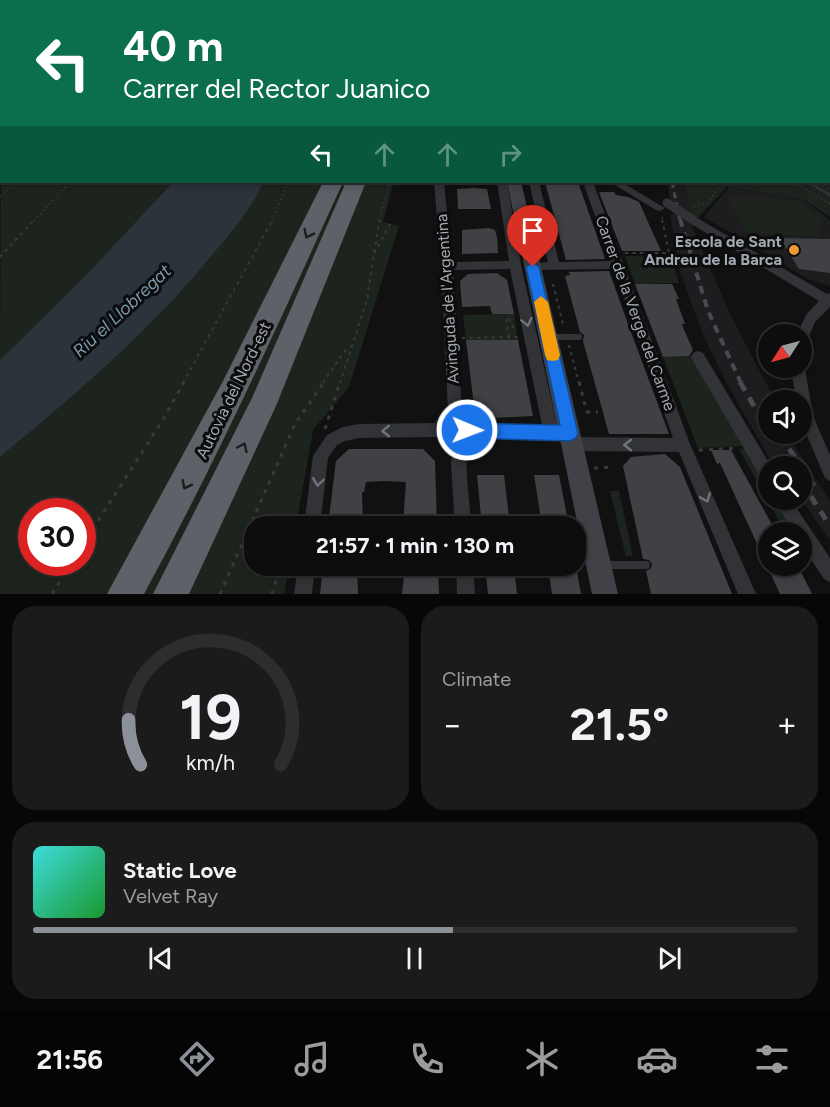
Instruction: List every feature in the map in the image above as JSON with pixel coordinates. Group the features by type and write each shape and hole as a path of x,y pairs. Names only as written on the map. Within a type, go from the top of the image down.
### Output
{"highway":[{"name":"Autovia del Nord-est","path":"126,594 174,510 333,183"},
{"name":"Autovia del Nord-est","path":"171,594 262,406 356,183"}],"main road":[{"path":"514,183 524,266 549,337 564,436 605,594"}],"street":[{"name":"Avinguda de l'Argentina","path":"439,183 447,266 455,416"},
{"path":"501,183 524,266 564,436"},
{"path":"534,183 555,267"},
{"name":"Carrer de la Verge del Carme","path":"588,183 620,259 747,594"},
{"path":"617,183 696,221 829,300 808,324"},
{"path":"632,183 663,206"},
{"path":"447,266 555,267 620,259"},
{"path":"698,357 747,447 758,462"},
{"path":"800,378 806,416 830,473"},
{"path":"441,430 444,419 455,416 465,422 459,463 462,516"},
{"path":"441,430 449,440 464,435 564,436 690,447"},
{"path":"313,516 321,456 328,435 359,431 441,430"},
{"path":"789,510 830,573"},
{"path":"303,594 306,576"},
{"path":"465,576 466,594"}],"lane":[{"path":"549,337 579,337"},
{"path":"599,565 646,565"}],"path":[{"path":"0,197 17,183"},
{"path":"0,257 69,183"},
{"path":"96,524 162,421 271,224 288,183"},
{"path":"328,435 334,396 354,344 367,300 375,236 390,183"},
{"path":"696,221 705,218 694,207 709,202 717,194 721,184 724,183"},
{"path":"796,183 830,204"},
{"path":"620,259 669,254 663,206"},
{"path":"374,254 391,222"},
{"path":"462,338 519,337 509,318 506,318 509,337"},
{"path":"220,594 296,424 343,353 354,344"},
{"path":"577,412 598,412"},
{"path":"690,447 747,447"},
{"path":"588,468 614,467"},
{"path":"52,594 63,576"},
{"path":"272,594 278,576"}],"shaded area":[{"path":"1,183 172,183 87,274 0,360"},
{"path":"263,183 394,183 383,222 399,226 349,387 313,430 298,516 244,516 244,576 287,576 284,594 0,594 0,457 135,339 185,287 246,213"},
{"path":"667,183 685,183 693,229 730,314 758,368 758,378 763,378 770,390 758,390 758,438 727,384 703,335 680,272 670,214 673,215"},
{"path":"685,183 830,183 830,217 803,199 727,187 692,224"},
{"name":"Escola de Sant Andreu de la Barca","path":"729,187 803,199 830,220 830,286 808,279 704,217"},
{"path":"727,197 797,200 825,220 816,226 822,236 746,233"},
{"path":"625,256 671,257 679,283 635,284"},
{"path":"514,314 518,340 466,340 463,315"},
{"path":"695,356 746,446 698,448 663,357"},
{"path":"761,444 793,444 801,456 768,456"},
{"path":"747,448 758,467 758,483 739,449"},
{"path":"812,473 830,501 830,540 809,510 812,510"},
{"path":"610,491 619,491 633,556 626,557"},
{"path":"773,510 782,510 789,522 779,522"}],"water":[{"name":"Riu el Llobregat","path":"172,183 263,183 246,213 232,231 161,313 82,387 0,457 0,360 87,274"}],"building":[{"path":"545,183 578,183 605,259 566,260"},
{"path":"457,189 487,189 491,209 458,209"},
{"path":"599,192 614,192 616,195 639,202 661,251 622,251"},
{"path":"489,228 495,230 498,253 462,254 462,230"},
{"path":"780,238 830,239 830,273 799,269"},
{"path":"609,271 669,434 609,434 583,341 584,335 580,332 565,276 570,275 569,272"},
{"path":"497,273 507,280 514,314 492,314 490,306 462,307 460,281 468,274"},
{"path":"635,284 672,284 679,299 676,299 685,324 682,324 693,350 689,356 663,357"},
{"path":"466,340 518,340 533,416 491,418 474,406"},
{"path":"349,449 423,449 435,461 437,516 404,516 406,482 385,481 366,482 364,492 362,492 363,516 329,516 336,461"},
{"path":"711,450 731,450 758,499 758,510 764,510 771,522 758,522 758,546 720,463 717,464"},
{"path":"665,454 680,467 732,594 651,594 646,571 651,568 652,564 649,560 643,559 623,466 631,457"},
{"path":"477,475 504,475 509,516 481,516"},
{"path":"534,475 559,475 567,516 540,516"},
{"path":"322,576 357,576 358,594 320,594"},
{"path":"404,576 438,576 439,594 402,594"},
{"path":"486,576 515,576 517,594 488,594"},
{"path":"549,576 578,576 581,594 552,594"},
{"path":"772,576 803,576 812,594 780,594"}],"waterway":[{"path":"810,183 830,195"}],"railway":[{"path":"672,183 680,221"},
{"path":"680,219 708,311 741,383"},
{"path":"740,382 758,413"},
{"path":"786,444 794,456"},
{"path":"812,498 830,526"}],"slow traffic":[{"path":"541,302 553,355"}],"place":[{"name":"Escola de Sant Andreu de la Barca","path":"794,250"}],"route":[{"path":"467,430 570,433 533,267"}]}
